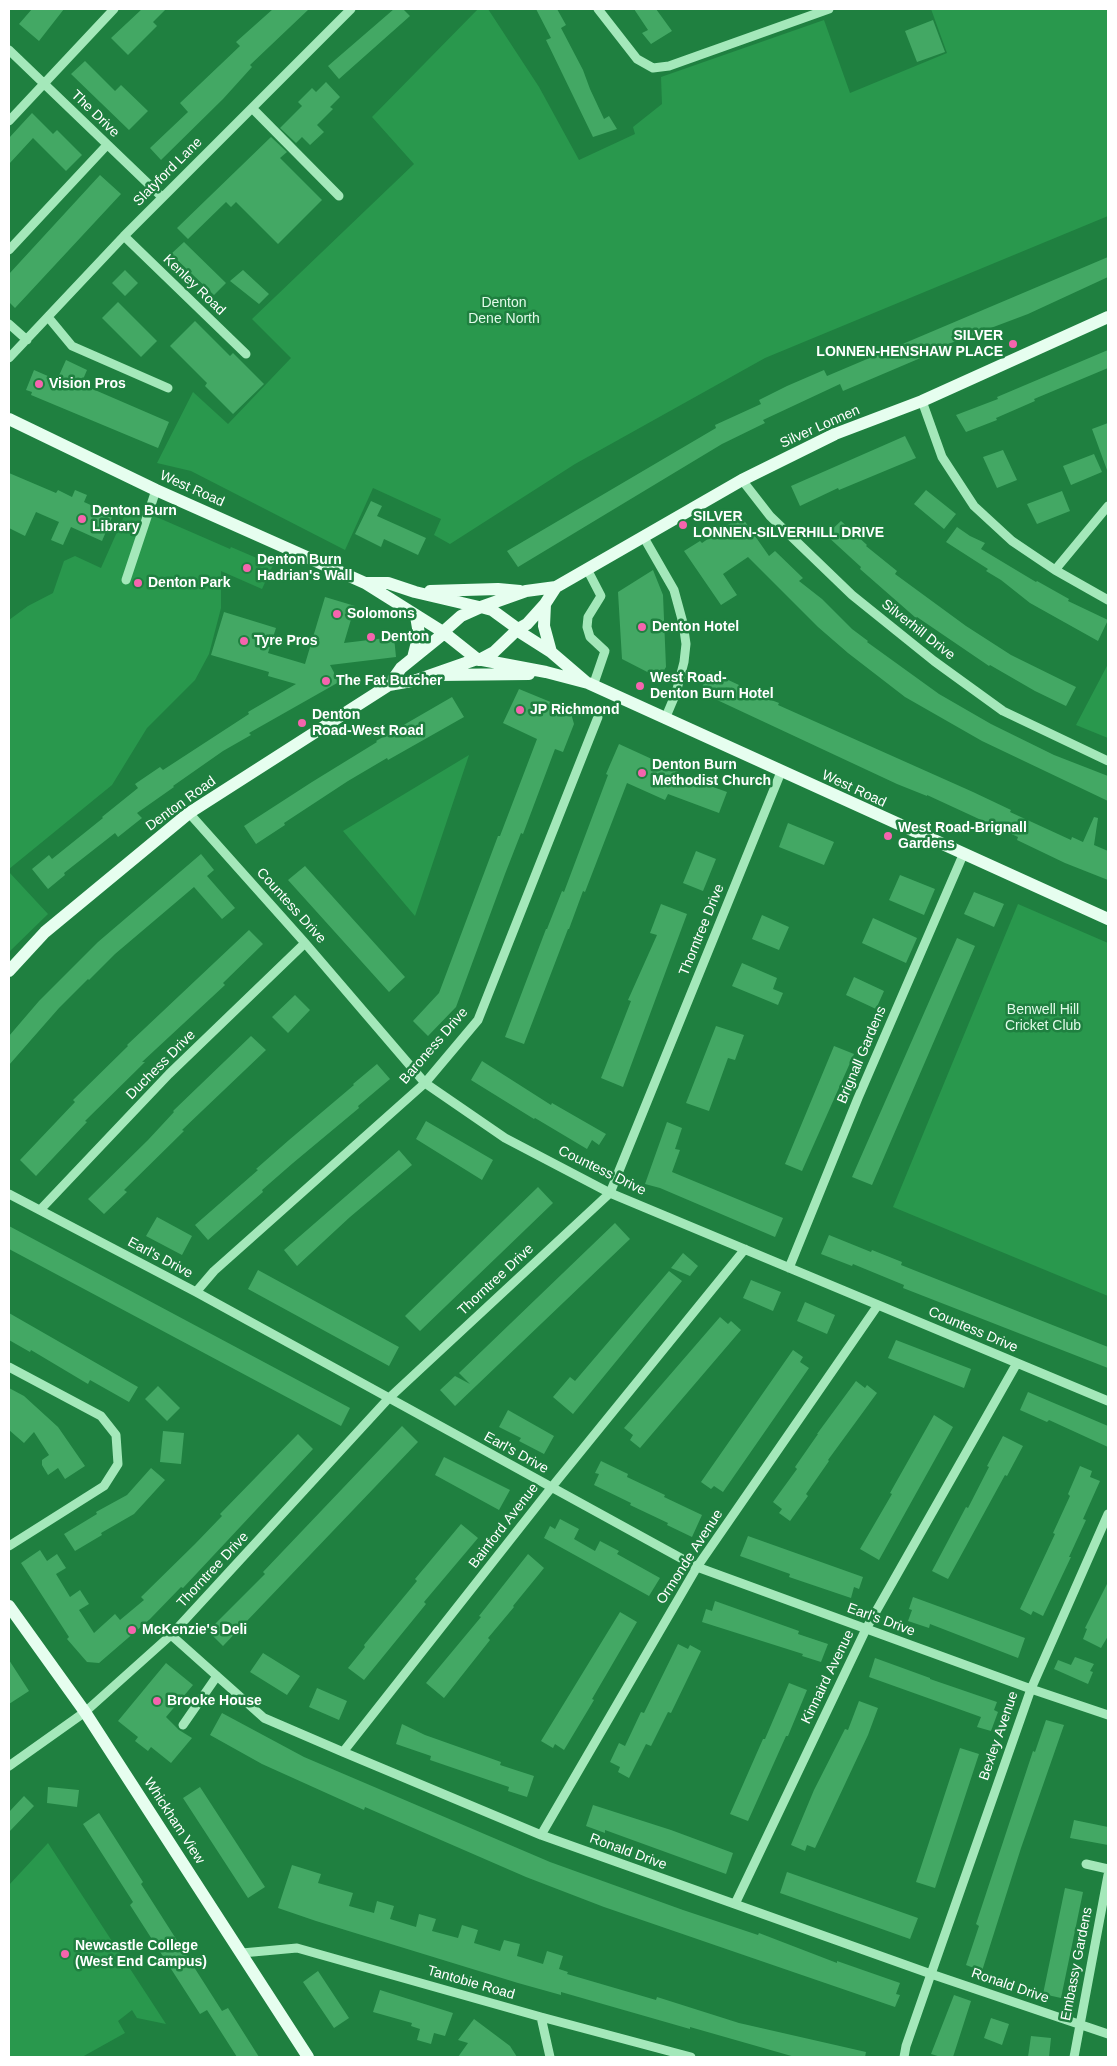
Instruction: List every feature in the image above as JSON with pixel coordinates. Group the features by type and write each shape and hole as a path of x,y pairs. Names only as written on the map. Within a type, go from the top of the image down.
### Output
{"main road":[{"name":"Silver Lonnen","path":"443,633 461,616 480,607 526,591 556,587 742,480 835,434 922,401 1108,317"},
{"name":"West Road","path":"9,419 156,490 365,583 443,633 478,660 546,672 591,684 1108,919"},
{"name":"West Road","path":"365,583 388,583 415,592 492,610 551,652 591,684"},
{"name":"Silver Lonnen","path":"478,660 494,652 527,624 545,604 556,587"},
{"path":"415,592 498,589 526,591"},
{"path":"545,604 544,626 551,652"},
{"path":"413,658 419,634 416,616"},
{"name":"Denton Road","path":"389,685 401,668 443,633"},
{"name":"Denton Road","path":"9,971 46,932 189,813 389,685 431,675 478,660"},
{"path":"431,675 510,675 546,672"},
{"name":"Whickham View","path":"9,1606 85,1712 308,2057"}],"street":[{"path":"9,121 114,9"},
{"name":"Slatyford Lane","path":"9,358 162,197 351,9"},
{"path":"598,9 637,59 653,68 669,66 830,9"},
{"name":"The Drive","path":"9,50 162,197"},
{"path":"252,108 339,196"},
{"path":"9,250 107,145"},
{"name":"Kenley Road","path":"124,236 246,354"},
{"path":"48,317 72,346 168,388"},
{"path":"9,324 27,340"},
{"path":"922,401 942,457 974,506 1012,541 1055,570 1108,600"},
{"name":"Silverhill Drive","path":"742,480 770,516 852,596 934,661 1003,711 1108,761"},
{"path":"126,580 156,490"},
{"path":"1055,570 1108,506"},
{"path":"643,536 674,590 683,623 686,644 676,693 665,719"},
{"path":"586,569 601,596 588,616 587,627 590,637 605,651 591,684"},
{"name":"Baroness Drive","path":"196,1292 214,1271 425,1082 478,1020 598,717"},
{"name":"Thorntree Drive","path":"9,1766 85,1712 171,1635 388,1399 610,1193 781,772"},
{"name":"Countess Drive","path":"189,813 306,943 425,1082 505,1138 610,1193 1108,1401"},
{"name":"Brignall Gardens","path":"789,1268 858,1098 964,855"},
{"name":"Duchess Drive","path":"40,1210 169,1074 306,943"},
{"name":"Earl's Drive","path":"9,1194 196,1292 697,1567 1030,1689 1108,1715"},
{"name":"Bainford Avenue","path":"343,1752 551,1488 745,1249"},
{"name":"Ormonde Avenue","path":"541,1835 697,1567 878,1305"},
{"name":"Kinnaird Avenue","path":"735,1904 866,1629 1018,1363"},
{"path":"9,1367 101,1416 116,1435 118,1464 104,1486 9,1546"},
{"name":"Bexley Avenue","path":"904,2057 906,2046 1030,1689 1108,1514"},
{"name":"Ronald Drive","path":"171,1635 264,1718 343,1752 541,1835 931,1974 1108,2034"},
{"path":"183,1725 217,1676"},
{"path":"1086,1864 1108,1869"},
{"name":"Embassy Gardens","path":"1074,2057 1108,1875"},
{"name":"Tantobie Road","path":"242,1954 297,1948 691,2057"},
{"path":"542,2017 550,2057"}],"green space":[{"name":"Denton Dene North","path":"478,9 488,9 539,87 579,160 635,134 633,127 662,104 661,77 824,20 850,93 947,53 931,9 1108,9 1108,216 765,358 575,464 450,544 434,535 441,519 373,488 345,550 191,471 157,463 193,392 228,424 291,358 252,319 414,164 372,117"},
{"path":"129,505 230,549 231,547 273,565 262,589 221,571 221,608 209,654 195,680 147,728 112,785 9,869 9,620 28,606 53,593 64,561 75,556 101,568"},
{"path":"1108,664 1108,738 1076,725"},
{"path":"469,755 415,916 343,831"},
{"path":"9,872 48,914 9,952"},
{"name":"Benwell Hill Cricket Club","path":"1018,904 1108,943 1108,1296 893,1207"},
{"name":"Newcastle College (West End Campus)","path":"48,1843 166,2024 137,2018 132,2010 118,2021 125,2033 82,2057 9,2057 9,1885"}],"building":[{"path":"32,9 64,9 39,41 19,24"},
{"path":"142,9 166,9 153,22 157,26 128,55 111,38"},
{"path":"273,9 309,9 250,65 252,67 223,99 161,160 150,148 188,112 180,103 240,46 236,42"},
{"path":"394,9 403,9 410,16 339,79 328,66"},
{"path":"536,9 557,9 566,25 561,28 583,70 604,119 609,116 617,129 593,137 546,40 551,38"},
{"path":"634,9 656,9 672,31 651,44 642,33 648,30"},
{"path":"933,20 945,52 917,62 905,31"},
{"path":"85,61 115,91 121,85 148,111 129,130 71,74"},
{"path":"326,82 340,97 330,107 333,109 317,125 324,132 310,145 302,137 296,143 280,128 302,106 298,102 312,88 316,92"},
{"path":"32,113 53,134 57,130 82,155 66,171 33,138 9,164 9,138"},
{"path":"271,137 287,152 280,158 322,200 278,244 236,202 231,207 226,202 188,239 177,228"},
{"path":"100,175 121,194 15,308 9,302 9,274"},
{"path":"184,242 226,283 214,295 171,254"},
{"path":"1108,257 1108,277 1028,314 943,346 944,348 843,391 840,384 763,420 765,423 722,444 518,567 507,551 716,428 715,425 761,404 759,400 787,386 824,370 827,376"},
{"path":"125,270 138,283 125,296 112,283"},
{"path":"243,270 269,294 259,304 230,281"},
{"path":"118,302 157,341 141,357 102,318"},
{"path":"195,321 230,356 233,353 264,384 233,414 205,386 207,383 170,346"},
{"path":"1108,350 1108,368 1034,399 1035,401 996,418 997,420 966,432 956,415 998,399 997,397"},
{"path":"66,360 87,370 81,384 169,422 158,448 31,395 32,392 26,390 34,370 57,380"},
{"path":"1108,423 1108,470 1107,470 1092,429"},
{"path":"905,436 916,458 839,490 838,488 800,506 791,486"},
{"path":"1003,450 1017,480 997,488 983,457"},
{"path":"1094,454 1102,472 1071,485 1063,466"},
{"path":"9,473 56,493 58,490 72,497 75,490 87,495 84,502 113,515 102,541 71,527 63,545 51,540 59,522 36,512 25,536 9,528"},
{"path":"926,490 956,514 944,529 914,504"},
{"path":"1062,491 1070,511 1037,524 1027,504"},
{"path":"371,501 382,506 377,516 426,538 418,555 384,539 381,547 355,534"},
{"path":"741,516 769,556 775,551 803,578 799,581 822,599 867,642 939,694 991,724 1054,755 1108,776 1108,801 982,741 905,697 818,627 748,557 723,574 737,595 721,605 684,551 700,541 702,543"},
{"path":"841,521 866,546 897,571 895,574 966,626 1011,655 1076,687 1066,706 989,666 916,618 860,569 861,567 826,535"},
{"path":"957,527 985,543 981,549 1036,582 1069,599 1068,601 1108,620 1098,641 1030,603 1001,580 986,571 988,569 946,542"},
{"name":"Denton Hotel","path":"653,570 663,595 666,667 659,678 622,659 618,592"},
{"path":"325,597 355,606 344,643 394,637 396,657 330,665 339,682 249,733 251,735 223,751 173,786 137,813 142,818 118,837 115,833 64,873 65,875 48,889 32,869 49,855 52,859 103,818 138,788 135,784 160,767 163,770 249,714 248,712 296,684 268,676 269,672 211,655 224,612 276,628 268,653 305,664"},
{"path":"709,671 739,685 738,687 779,703 778,705 973,792 1011,810 1010,812 1071,840 1072,837 1083,842 1094,817 1098,818 1094,845 1108,851 1108,880 1065,863 1017,840 1018,837 927,795 897,784 700,692"},
{"path":"519,689 570,710 574,724 563,752 555,749 523,834 521,833 505,874 456,1007 428,1036 413,1021 439,993 537,739 503,723"},
{"path":"452,697 464,717 348,781 284,823 285,825 256,844 244,826 376,741"},
{"path":"619,744 678,771 677,774 727,792 719,813 668,794 665,800 627,783 524,1044 505,1037 546,929 562,891 564,892 608,775 606,774"},
{"path":"788,823 834,842 824,865 779,847"},
{"path":"696,851 716,859 703,891 683,883"},
{"path":"201,854 214,870 207,876 235,908 222,919 194,887 88,979 59,1008 9,1065 9,1036 39,1001 98,942"},
{"path":"305,866 405,977 389,992 288,880"},
{"path":"900,875 935,889 924,915 889,900"},
{"path":"974,892 1004,904 994,927 964,914"},
{"path":"661,904 687,914 623,1087 601,1078 631,1001 628,1000 657,935 650,933"},
{"path":"762,915 789,927 779,950 752,939"},
{"path":"873,918 917,938 906,963 862,943"},
{"path":"249,930 263,944 223,983 225,985 142,1062 145,1062 85,1121 87,1122 36,1176 20,1160 75,1102 73,1100 127,1045"},
{"path":"957,938 975,946 872,1185 852,1177"},
{"path":"742,963 777,978 773,989 783,993 778,1005 732,986"},
{"path":"854,977 884,991 876,1009 846,995"},
{"path":"295,995 310,1010 288,1033 272,1017"},
{"path":"716,1026 744,1035 735,1060 728,1058 709,1111 686,1103"},
{"path":"251,1036 266,1050 182,1130 184,1131 124,1190 127,1192 104,1214 88,1199 148,1140 173,1111"},
{"path":"834,1046 854,1054 802,1171 785,1164"},
{"path":"482,1061 551,1105 552,1103 606,1134 599,1145 592,1140 587,1149 471,1080"},
{"path":"377,1064 390,1079 358,1106 359,1108 262,1190 263,1192 208,1240 195,1225 258,1170 256,1169"},
{"path":"426,1121 493,1160 482,1180 416,1139"},
{"path":"667,1122 682,1128 675,1149 680,1150 672,1172 783,1218 775,1237 660,1188 645,1184"},
{"path":"399,1150 412,1165 350,1217 297,1266 284,1250"},
{"path":"538,1187 553,1203 420,1331 405,1316"},
{"path":"157,1217 192,1236 182,1255 146,1236"},
{"path":"615,1223 630,1239 455,1406 440,1390 455,1376 470,1384 459,1373"},
{"path":"9,1226 350,1408 341,1426 9,1249"},
{"path":"829,1235 902,1262 901,1265 1108,1347 1108,1368 903,1288 904,1285 853,1264 852,1266 821,1254"},
{"path":"683,1253 698,1266 690,1276 671,1268"},
{"path":"258,1270 399,1347 389,1366 248,1289"},
{"path":"669,1271 682,1281 573,1414 553,1397 570,1377 575,1381"},
{"path":"751,1280 781,1292 773,1311 743,1298"},
{"path":"805,1302 835,1315 827,1334 797,1321"},
{"path":"9,1313 138,1387 129,1402 90,1380 88,1384 31,1350 30,1352 9,1340"},
{"path":"720,1317 728,1324 731,1321 741,1330 640,1448 630,1440 633,1435 624,1428"},
{"path":"896,1340 971,1369 964,1388 888,1358"},
{"path":"793,1350 803,1357 800,1362 809,1368 723,1492 714,1486 711,1489 701,1482"},
{"path":"856,1381 865,1388 867,1385 877,1393 828,1460 806,1494 808,1496 790,1521 779,1513 782,1509 773,1502 797,1469 795,1467 817,1434"},
{"path":"158,1386 180,1408 167,1421 145,1399"},
{"path":"9,1388 24,1396 58,1427 85,1466 65,1479 58,1468 48,1475 42,1465 42,1460 49,1455 34,1432 24,1443 9,1430"},
{"path":"1028,1392 1108,1426 1108,1447 1049,1420 1047,1422 1020,1410"},
{"path":"508,1410 554,1436 544,1454 519,1441 521,1438 499,1427"},
{"path":"934,1415 953,1427 879,1560 860,1549"},
{"path":"402,1426 418,1442 223,1646 208,1631 265,1574 263,1572"},
{"path":"163,1431 184,1433 181,1464 160,1462"},
{"path":"298,1434 313,1449 183,1588 181,1587 150,1619 99,1663 87,1662 67,1639 69,1637 21,1563 40,1550 47,1561 57,1554 66,1568 56,1574 70,1597 80,1590 89,1604 79,1610 94,1633 115,1614 120,1620 144,1600 141,1597 222,1516 220,1514"},
{"path":"1003,1436 1023,1446 948,1579 932,1571 966,1507 968,1508"},
{"path":"444,1457 510,1490 499,1510 435,1475"},
{"path":"601,1461 628,1474 627,1477 665,1495 664,1497 702,1515 692,1537 594,1485 599,1474 595,1473"},
{"path":"1080,1466 1092,1471 1090,1477 1100,1481 1083,1519 1086,1520 1069,1557 1071,1557 1043,1616 1033,1611 1031,1615 1020,1609 1055,1534 1053,1533 1070,1496 1068,1494"},
{"path":"151,1468 165,1480 134,1514 75,1551 64,1534 97,1514 96,1512 127,1495"},
{"path":"560,1519 579,1529 574,1539 595,1551 600,1541 619,1551 617,1554 660,1578 649,1596 544,1538 550,1526 555,1529"},
{"path":"461,1524 478,1538 424,1602 426,1604 364,1680 348,1668 365,1647 364,1645 417,1581 415,1579"},
{"path":"748,1536 863,1577 859,1589 854,1587 851,1598 789,1577 790,1574 740,1556"},
{"path":"528,1554 544,1568 488,1638 490,1640 444,1698 426,1683 481,1617 479,1616"},
{"path":"1108,1582 1108,1636 1101,1648 1083,1639 1087,1629 1085,1628"},
{"path":"913,1597 1025,1638 1018,1658 930,1624 929,1628 908,1621 912,1610 909,1609"},
{"path":"715,1601 799,1631 798,1634 828,1644 821,1662 802,1656 803,1654 702,1622 706,1609 712,1611"},
{"path":"620,1612 637,1622 564,1750 555,1744 553,1748 541,1741"},
{"path":"678,1644 688,1649 690,1645 701,1651 671,1713 668,1712 651,1746 646,1744 629,1778 618,1772 620,1767 610,1762 619,1743 625,1746 641,1712 644,1713"},
{"path":"263,1653 300,1676 287,1695 250,1672"},
{"path":"1075,1657 1094,1664 1090,1671 1093,1672 1088,1684 1054,1669 1058,1660 1071,1665"},
{"path":"875,1658 997,1702 994,1710 998,1712 991,1731 977,1727 981,1717 869,1677"},
{"path":"9,1660 29,1691 9,1704"},
{"name":"Brooke House","path":"166,1663 193,1685 166,1717 179,1730 192,1738 171,1763 151,1747 148,1751 135,1741 138,1737 118,1721"},
{"path":"789,1683 807,1690 788,1736 786,1736 748,1821 730,1814"},
{"path":"317,1688 347,1701 339,1720 309,1707"},
{"path":"859,1701 878,1708 868,1735 815,1848 807,1845 805,1851 791,1845 814,1790 845,1729 848,1730"},
{"path":"222,1713 304,1757 550,1862 683,1910 758,1935 759,1933 837,1963 837,1961 900,1983 896,1994 900,1995 895,2007 604,1907 526,1877 365,1807 364,1810 262,1764 210,1735"},
{"path":"1046,1720 1064,1725 1021,1848 982,1971 966,1965 979,1926 976,1924 1033,1751 1035,1752"},
{"path":"402,1724 425,1735 501,1762 500,1765 534,1776 527,1797 508,1791 509,1787 430,1760 431,1756 396,1744"},
{"path":"960,1748 979,1754 935,1888 916,1882"},
{"path":"48,1787 79,1790 77,1807 47,1803"},
{"path":"200,1787 265,1887 248,1898 183,1798"},
{"path":"24,1796 34,1806 9,1832 9,1812"},
{"path":"593,1805 671,1830 733,1853 726,1874 605,1830 605,1833 586,1826"},
{"path":"99,1813 143,1882 141,1884 222,2011 228,2008 259,2057 237,2057 207,2010 200,2014 130,1905 133,1902 83,1824"},
{"path":"1074,1820 1108,1827 1108,1845 1070,1838"},
{"path":"292,1865 321,1874 318,1883 353,1893 349,1906 374,1913 377,1901 394,1906 390,1919 416,1927 419,1914 436,1919 432,1931 458,1938 462,1925 478,1930 474,1943 500,1951 504,1940 520,1944 517,1956 543,1964 547,1951 563,1956 559,1969 568,1972 567,1974 656,2000 657,1997 739,2023 866,2052 865,2057 795,2057 561,1992 561,1995 518,1983 316,1921 278,1908"},
{"path":"787,1872 918,1918 910,1939 780,1893"},
{"path":"1065,1888 1083,1892 1061,1998 1043,1994"},
{"path":"318,1971 349,2018 334,2028 303,1982"},
{"path":"380,1990 453,2013 445,2036 434,2033 431,2044 417,2040 420,2029 411,2026 412,2023 373,2012"},
{"path":"954,1995 971,2001 953,2057 941,2057 931,2054"},
{"path":"991,2018 1009,2024 1002,2045 984,2038"},
{"path":"474,2019 510,2046 517,2057 458,2057 468,2043 458,2040"},
{"path":"1031,2036 1051,2038 1049,2057 1028,2057"}],"place":[{"name":"SILVER LONNEN-HENSHAW PLACE","path":"1013,344"},
{"name":"Vision Pros","path":"39,384"},
{"name":"Denton Burn Library","path":"82,519"},
{"name":"SILVER LONNEN-SILVERHILL DRIVE","path":"683,525"},
{"name":"Denton Burn Hadrian's Wall","path":"247,568"},
{"name":"Denton Park","path":"138,583"},
{"name":"Solomons","path":"337,614"},
{"name":"Denton Hotel","path":"642,627"},
{"name":"Denton","path":"371,637"},
{"name":"Tyre Pros","path":"244,641"},
{"name":"The Fat Butcher","path":"326,681"},
{"name":"West Road- Denton Burn Hotel","path":"640,686"},
{"name":"JP Richmond","path":"520,710"},
{"name":"Denton Road-West Road","path":"302,723"},
{"name":"Denton Burn Methodist Church","path":"642,773"},
{"name":"West Road-Brignall Gardens","path":"888,836"},
{"name":"McKenzie's Deli","path":"132,1630"},
{"name":"Brooke House","path":"157,1701"},
{"name":"Newcastle College (West End Campus)","path":"65,1954"}]}
